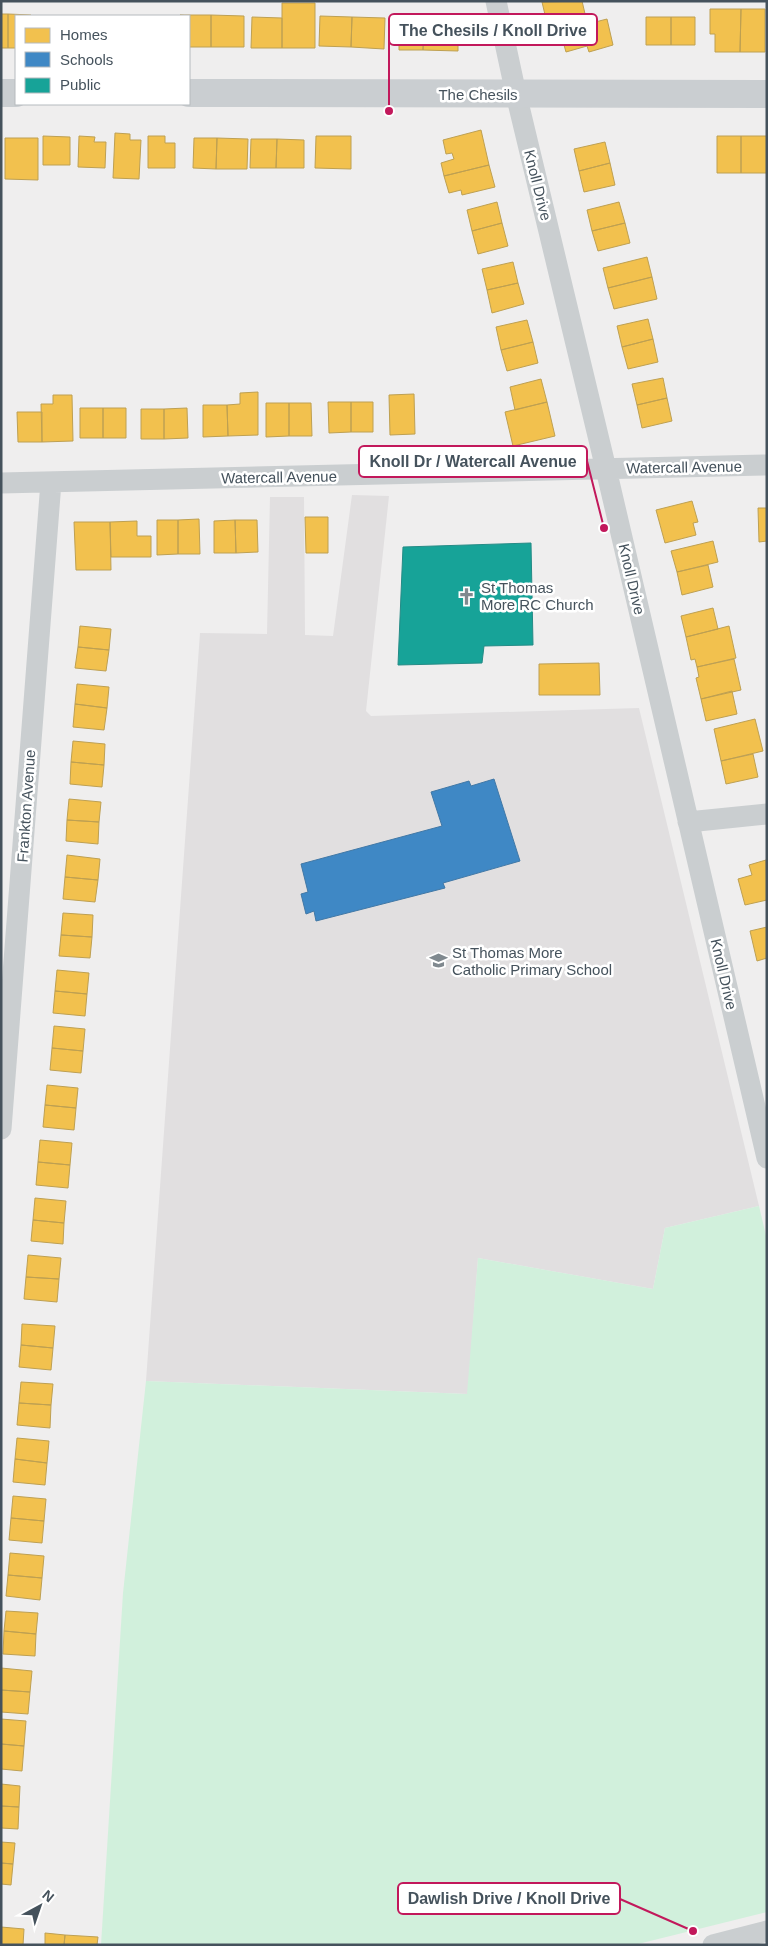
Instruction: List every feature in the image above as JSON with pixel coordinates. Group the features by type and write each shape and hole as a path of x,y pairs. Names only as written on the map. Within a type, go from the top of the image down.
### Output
{"street":[{"name":"Knoll Drive","path":"496,1 516,94 767,1158"},
{"path":"1,93 15,93"},
{"name":"The Chesils","path":"190,93 767,94"},
{"name":"Watercall Avenue","path":"1,483 767,465"},
{"name":"Frankton Avenue","path":"1,1129 51,482"},
{"path":"688,822 767,814"},
{"path":"713,1945 767,1931"}],"shaded area":[{"name":"St Thomas More Catholic Primary School","path":"352,495 389,496 366,711 371,716 639,708 759,1206 665,1228 653,1289 478,1258 468,1394 146,1381 200,633 267,634 270,497 304,497 305,635 333,636"}],"green space":[{"path":"759,1206 767,1240 767,1912 634,1945 101,1945 123,1593 146,1381 467,1394 478,1258 653,1289 665,1228"}],"building: Homes":[{"path":"582,1 586,18 558,25 556,17 546,19 542,2"},
{"path":"282,3 315,3 315,48 282,48"},
{"path":"710,9 741,9 740,52 715,52 715,34 710,34"},
{"path":"741,9 765,9 765,52 740,52"},
{"path":"1,14 8,14 8,48 1,48"},
{"path":"8,14 31,15 15,15 15,48 8,48"},
{"path":"190,15 211,15 211,47 190,47"},
{"path":"211,15 244,16 244,47 211,47"},
{"path":"320,16 352,17 351,47 319,46"},
{"path":"252,17 282,18 282,48 251,48"},
{"path":"352,17 385,18 384,49 351,47"},
{"path":"646,17 671,17 671,45 646,45"},
{"path":"671,17 695,17 695,45 671,45"},
{"path":"607,19 613,45 589,52 587,46 566,52 560,31"},
{"path":"399,20 424,21 423,50 399,50"},
{"path":"424,21 458,22 458,51 423,50"},
{"path":"481,130 489,165 444,176 441,163 454,159 452,153 446,154 443,140"},
{"path":"115,133 130,134 130,140 141,140 139,179 113,178"},
{"path":"43,136 70,137 70,165 43,165"},
{"path":"79,136 95,137 94,142 106,142 105,168 78,167"},
{"path":"148,136 165,136 165,143 175,143 175,168 148,168"},
{"path":"316,136 351,136 351,169 315,168"},
{"path":"717,136 741,136 741,173 717,173"},
{"path":"741,136 767,136 767,173 741,173"},
{"path":"5,138 38,138 38,180 5,179"},
{"path":"194,138 217,138 216,169 193,168"},
{"path":"217,138 248,139 247,169 216,169"},
{"path":"251,139 277,139 276,168 250,168"},
{"path":"277,139 304,140 304,168 276,168"},
{"path":"605,142 610,163 579,171 574,149"},
{"path":"610,163 615,185 584,192 579,171"},
{"path":"489,165 495,187 462,195 461,190 449,193 444,176"},
{"path":"497,202 502,223 472,231 467,210"},
{"path":"619,202 625,223 592,231 587,210"},
{"path":"502,223 508,246 478,254 472,231"},
{"path":"625,223 630,243 598,251 592,231"},
{"path":"647,257 652,277 608,288 603,268"},
{"path":"513,262 518,283 487,290 482,269"},
{"path":"652,277 657,299 614,309 608,288"},
{"path":"518,283 524,304 492,313 487,290"},
{"path":"648,319 653,339 622,347 617,326"},
{"path":"527,320 533,342 501,350 496,327"},
{"path":"653,339 658,362 628,369 622,347"},
{"path":"533,342 538,363 507,371 501,350"},
{"path":"663,378 667,398 637,405 632,384"},
{"path":"541,379 547,402 515,410 510,387"},
{"path":"258,392 258,435 228,436 227,405 240,404 240,393"},
{"path":"414,394 415,434 390,435 389,395"},
{"path":"53,395 72,395 73,441 42,442 41,404 53,404"},
{"path":"667,398 672,421 642,428 637,405"},
{"path":"328,402 351,402 351,432 329,433"},
{"path":"351,402 373,402 373,432 351,432"},
{"path":"547,402 555,436 513,446 505,412"},
{"path":"266,403 289,403 289,436 266,437"},
{"path":"289,403 311,403 312,436 289,436"},
{"path":"203,405 227,405 228,436 203,437"},
{"path":"80,408 103,408 103,438 80,438"},
{"path":"103,408 126,408 126,438 103,438"},
{"path":"187,408 188,438 164,439 164,409"},
{"path":"141,409 164,409 164,439 141,439"},
{"path":"17,412 42,412 42,442 18,442"},
{"path":"692,501 698,522 693,523 696,535 665,543 656,510"},
{"path":"758,508 767,508 767,541 759,542"},
{"path":"305,517 328,517 328,553 306,553"},
{"path":"199,519 200,554 178,554 178,520"},
{"path":"157,520 178,520 178,554 157,555"},
{"path":"235,520 257,520 258,552 236,553"},
{"path":"235,520 236,553 214,553 214,521"},
{"path":"137,521 137,536 151,536 151,557 111,557 110,522"},
{"path":"74,522 110,522 111,570 76,570"},
{"path":"713,541 718,562 677,572 671,551"},
{"path":"708,565 713,587 682,595 677,572"},
{"path":"713,608 718,629 686,637 681,616"},
{"path":"80,626 111,629 109,650 78,647"},
{"path":"729,626 736,658 697,667 695,659 691,660 686,637"},
{"path":"78,647 109,650 106,671 75,668"},
{"path":"734,659 741,690 701,699 696,678 699,677 697,667"},
{"path":"599,663 600,695 539,695 539,664"},
{"path":"77,684 109,687 107,708 75,704"},
{"path":"732,691 737,714 706,721 701,699"},
{"path":"75,704 107,708 104,730 73,727"},
{"path":"755,719 763,751 721,761 714,729"},
{"path":"73,741 105,744 104,765 71,762"},
{"path":"753,754 758,777 726,784 721,761"},
{"path":"71,762 104,765 102,787 70,784"},
{"path":"69,799 101,802 99,822 67,820"},
{"path":"67,820 99,822 98,844 66,841"},
{"path":"67,855 100,859 98,880 65,877"},
{"path":"766,860 767,900 745,905 738,879 752,875 749,865"},
{"path":"65,877 98,880 95,902 63,899"},
{"path":"63,913 93,915 92,937 61,935"},
{"path":"767,927 767,958 757,961 750,931"},
{"path":"61,935 92,937 90,958 59,956"},
{"path":"57,970 89,973 87,994 55,991"},
{"path":"55,991 87,994 85,1016 53,1013"},
{"path":"54,1026 85,1029 83,1051 52,1048"},
{"path":"52,1048 83,1051 81,1073 50,1070"},
{"path":"47,1085 78,1088 76,1108 45,1105"},
{"path":"45,1105 76,1108 74,1130 43,1127"},
{"path":"40,1140 72,1143 70,1165 38,1162"},
{"path":"38,1162 70,1165 68,1188 36,1185"},
{"path":"35,1198 66,1201 64,1223 33,1220"},
{"path":"33,1220 64,1223 63,1244 31,1241"},
{"path":"28,1255 61,1258 59,1279 26,1277"},
{"path":"26,1277 59,1279 57,1302 24,1299"},
{"path":"22,1324 55,1326 53,1348 21,1345"},
{"path":"21,1345 53,1348 51,1370 19,1367"},
{"path":"21,1382 53,1384 51,1405 19,1403"},
{"path":"19,1403 51,1405 50,1428 17,1425"},
{"path":"17,1438 49,1441 47,1463 15,1459"},
{"path":"15,1459 47,1463 45,1485 13,1482"},
{"path":"13,1496 46,1499 44,1521 11,1518"},
{"path":"11,1518 44,1521 42,1543 9,1540"},
{"path":"10,1553 44,1556 42,1578 8,1575"},
{"path":"8,1575 42,1578 40,1600 6,1596"},
{"path":"6,1611 38,1613 36,1634 4,1631"},
{"path":"4,1631 36,1634 35,1656 3,1654"},
{"path":"1,1668 32,1671 30,1692 1,1690"},
{"path":"1,1690 30,1692 28,1714 1,1712"},
{"path":"1,1719 26,1721 24,1746 1,1744"},
{"path":"1,1744 24,1746 22,1771 1,1769"},
{"path":"1,1784 20,1786 19,1807 1,1806"},
{"path":"1,1806 19,1807 18,1829 1,1828"},
{"path":"1,1842 15,1843 13,1864 1,1863"},
{"path":"1,1863 13,1864 11,1885 1,1884"},
{"path":"1,1927 24,1929 23,1945 1,1945"},
{"path":"45,1933 65,1935 64,1945 45,1945"},
{"path":"65,1935 98,1937 97,1945 64,1945"}],"building: Schools":[{"path":"494,779 520,861 443,883 445,888 316,921 314,911 306,914 301,894 308,892 301,864 442,826 431,792 469,781 471,786"}],"building: Public":[{"name":"St Thomas More RC Church","path":"531,543 533,645 484,646 482,663 398,665 403,547"}],"place":[{"name":"The Chesils / Knoll Drive","path":"389,111"},
{"name":"Knoll Dr / Watercall Avenue","path":"604,528"},
{"name":"St Thomas More RC Church","path":"467,596"},
{"name":"St Thomas More Catholic Primary School","path":"438,961"},
{"name":"Dawlish Drive / Knoll Drive","path":"693,1931"}]}
